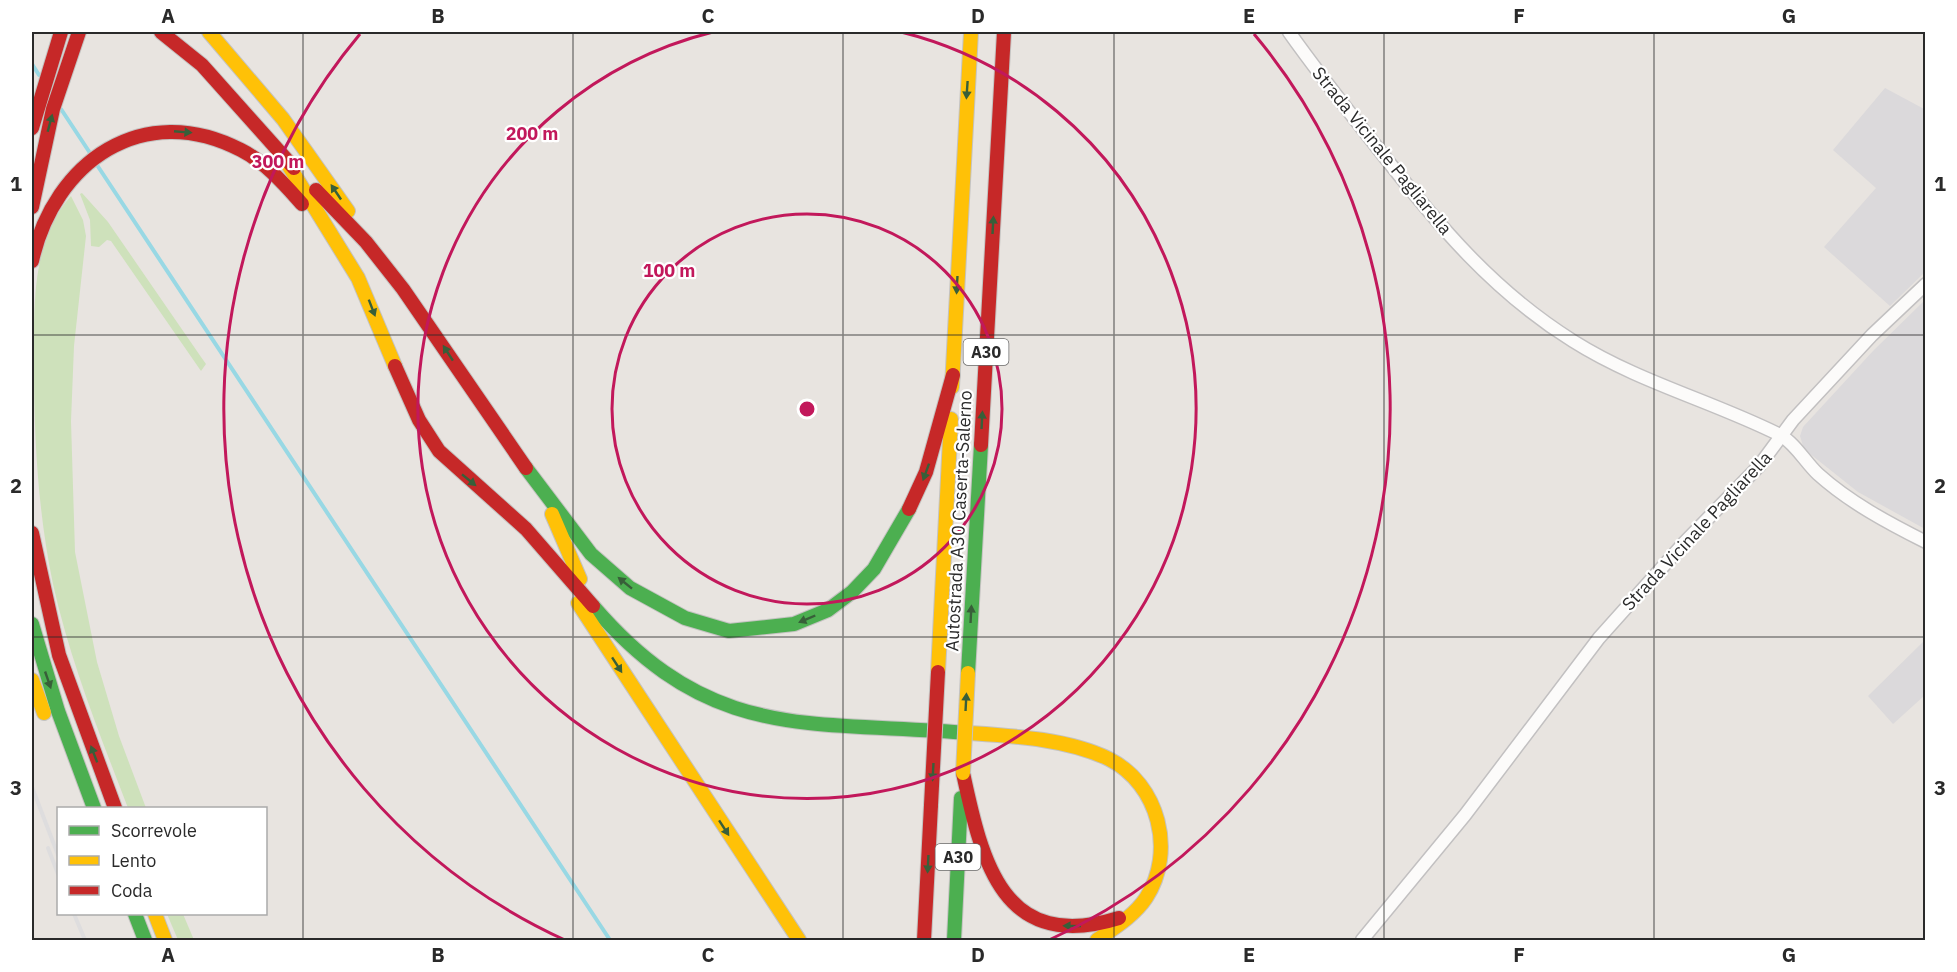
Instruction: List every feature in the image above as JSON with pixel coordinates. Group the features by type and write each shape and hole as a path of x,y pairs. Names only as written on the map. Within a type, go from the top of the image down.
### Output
{"highway":[{"path":"32,128 34,111 61,32"},
{"path":"32,207 36,180 54,109 79,32"},
{"path":"161,32 202,65 284,158 366,242"},
{"path":"209,32 296,137 338,194 366,242 432,329 547,500 591,554 630,588 686,618 729,631 794,624 828,610 852,592 874,569 910,508 926,472 953,375"},
{"name":"Autostrada A30 Caserta-Salerno","path":"924,940 971,32"},
{"name":"Autostrada A30 Caserta-Salerno","path":"954,940 1004,32"},
{"path":"32,261 38,236 59,193 88,161 126,141 163,131 210,136 240,149 291,191 347,255"},
{"path":"284,158 347,255 368,298 409,404 448,462 513,517 636,652 662,671 697,692 766,719 833,726 997,734 1086,750 1107,758 1139,781 1152,801 1159,824 1160,861 1154,883 1146,899 1129,916 1097,940"},
{"path":"547,500 567,554 594,606"},
{"path":"32,533 59,655 115,807"},
{"path":"553,561 585,616 799,940"},
{"path":"32,624 58,711 94,807"},
{"path":"32,680 81,807"},
{"path":"963,773 984,859 1008,898 1028,913 1050,924 1071,927 1094,925 1129,916"},
{"path":"155,915 165,940"},
{"path":"136,917 145,940"}],"street":[{"name":"Strada Vicinale Pagliarella","path":"1290,32 1316,70 1409,188 1458,246 1512,299 1574,342 1641,378 1783,436 1759,466 1684,543 1599,638 1465,815 1362,940"},
{"path":"1926,284 1872,335 1793,420 1783,436 1819,474 1863,507 1926,542"}],"shaded area":[{"path":"1885,88 1926,110 1925,272 1890,306 1824,247 1876,188 1833,150"},
{"path":"1925,300 1925,529 1858,492 1804,449 1800,436 1803,427 1873,351"},
{"path":"1925,640 1925,695 1893,724 1868,696"}],"green space":[{"path":"82,193 108,222 206,364 201,371 111,241 107,240 99,247 91,246 90,220 80,194"},
{"path":"71,196 83,220 86,236 74,346 71,421 75,552 97,662 119,736 146,807 128,807 96,725 60,613 44,530 35,421 36,290 46,238"},
{"path":"167,915 183,915 194,940 178,940"}],"waterway":[{"path":"32,64 39,75"},
{"path":"61,109 90,153"},
{"path":"97,165 610,940"}],"railway":[{"path":"32,787 57,852"},
{"path":"48,848 57,871"},
{"path":"74,915 85,940"}],"traffic: fast":[{"path":"968,673 981,445"},
{"path":"526,468 591,554 630,588 685,618 729,631 794,624 828,610 852,592 874,569 909,509"},
{"path":"593,606 636,650 679,682 721,703 765,716 810,723 969,733"},
{"path":"32,624 58,711 94,807"},
{"path":"954,940 961,798"},
{"path":"135,915 145,940"}],"traffic: slow":[{"path":"209,32 283,119 348,211"},
{"path":"952,387 971,32"},
{"path":"284,158 358,278 395,366"},
{"path":"938,672 951,419"},
{"path":"552,514 580,579"},
{"path":"578,603 799,940"},
{"path":"963,773 968,673"},
{"path":"32,680 44,713"},
{"path":"969,733 1040,740 1093,752 1126,770 1151,802 1158,821 1161,840 1160,860 1155,880 1146,898 1136,910 1097,940"},
{"path":"155,915 165,940"}],"traffic: jam":[{"path":"32,128 61,32"},
{"path":"32,207 53,109 79,32"},
{"path":"161,32 202,65 294,168"},
{"path":"981,445 1004,32"},
{"path":"32,261 43,226 60,195 82,169 108,149 138,137 170,132 205,136 241,150 266,167 302,204"},
{"path":"316,190 366,242 403,289 526,468"},
{"path":"395,366 419,420 439,451 526,529 593,606"},
{"path":"909,509 926,472 953,375"},
{"path":"32,533 59,655 115,807"},
{"path":"931,805 938,672"},
{"path":"963,773 979,838 990,867 1005,892 1024,911 1048,923 1080,926 1119,918"},
{"path":"924,940 931,805"}]}
